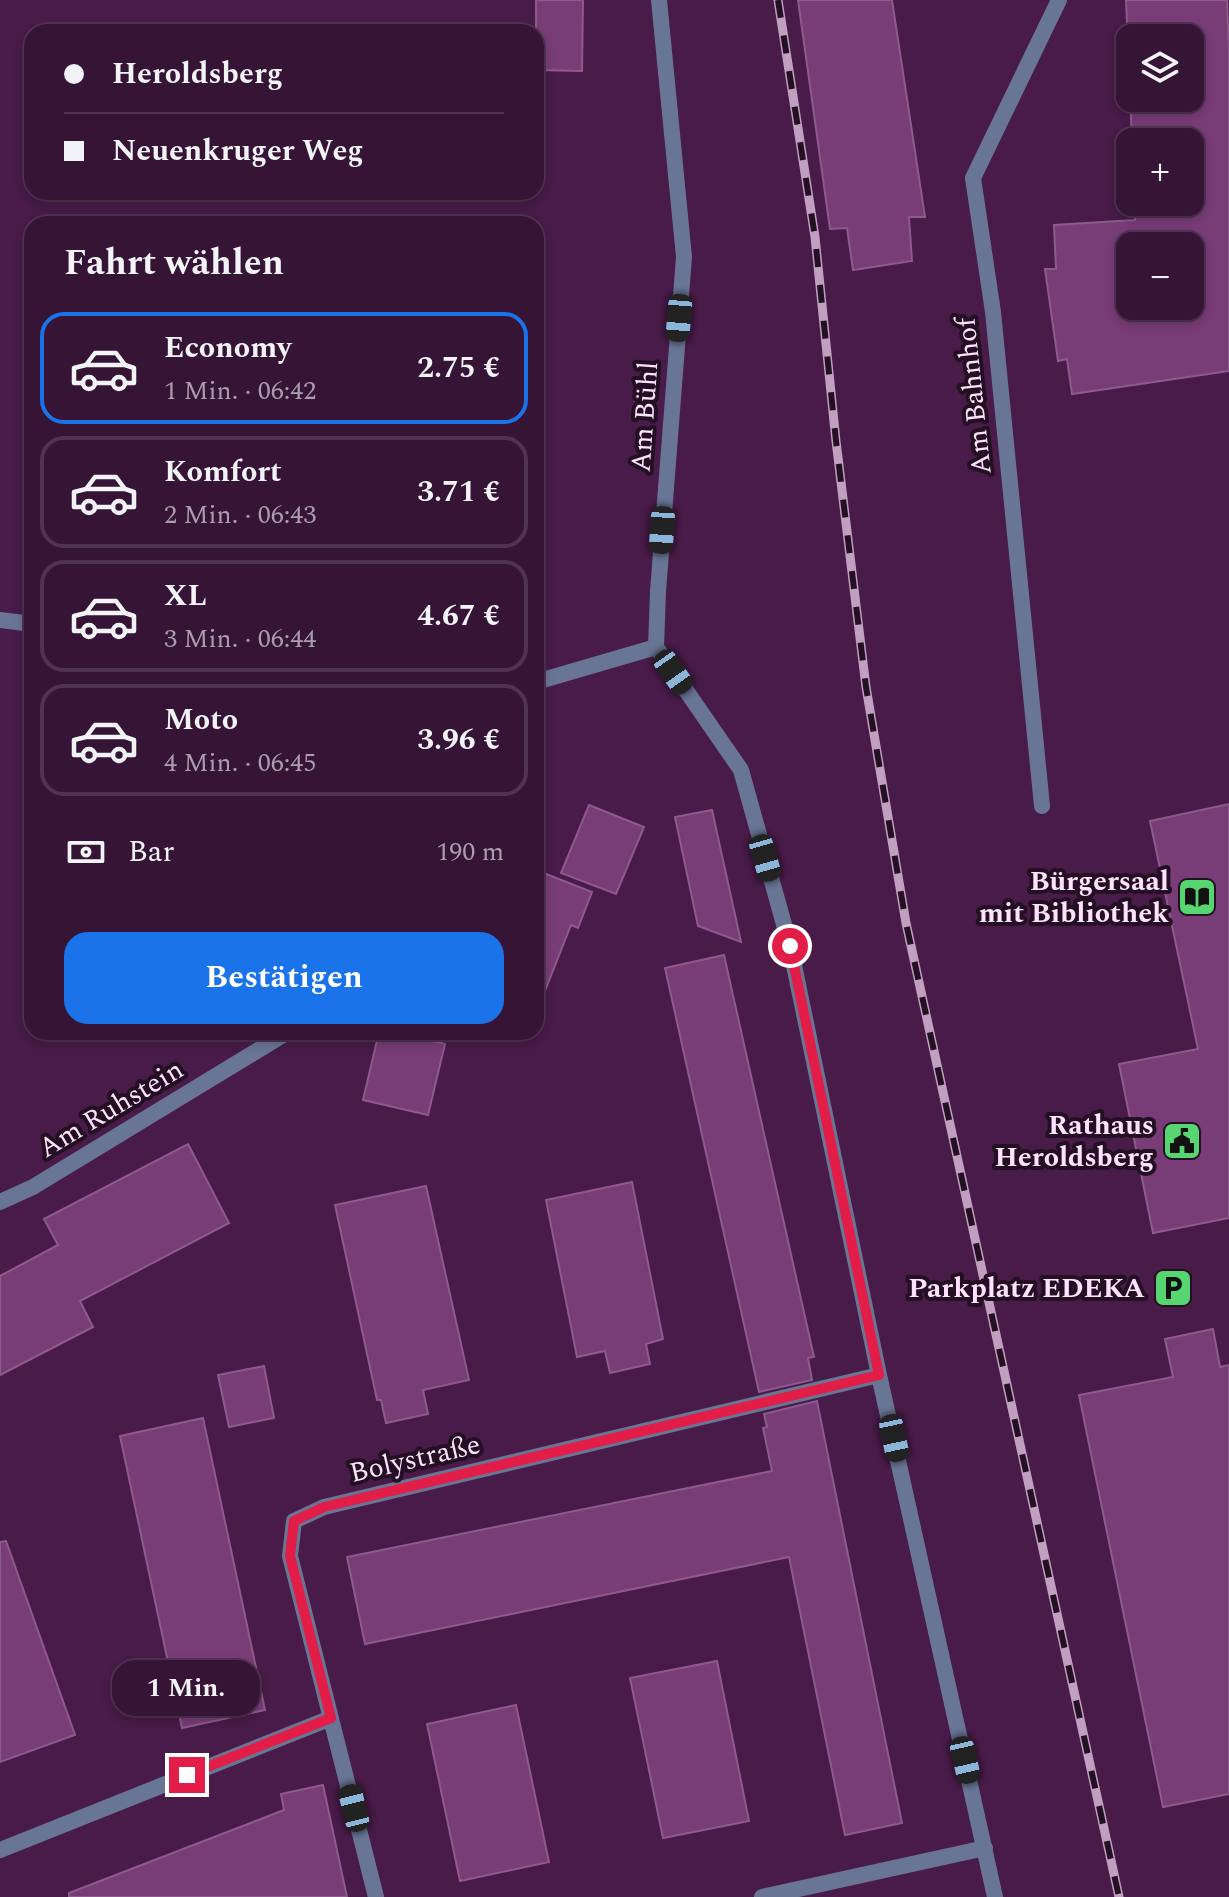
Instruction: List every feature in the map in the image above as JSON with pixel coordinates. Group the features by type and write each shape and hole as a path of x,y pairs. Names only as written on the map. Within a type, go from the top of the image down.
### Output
{"street":[{"name":"Am Bühl","path":"656,647 684,257 659,0"},
{"name":"Am Bahnhof","path":"1042,806 993,312 973,178 1059,0"},
{"path":"0,620 24,623"},
{"path":"544,680 656,647 741,770 790,946 879,1375 995,1897"},
{"name":"Am Ruhstein","path":"0,1202 33,1187 275,1040"},
{"name":"Bolystraße","path":"376,1897 290,1556 294,1521 324,1507 879,1375"},
{"path":"0,1850 331,1718"},
{"path":"762,1897 985,1848"}],"building":[{"path":"536,0 583,0 582,71 544,70 544,24 536,24"},
{"path":"798,0 892,0 925,217 909,217 912,261 853,270 847,228 830,229"},
{"path":"1126,0 1227,0 1229,371 1072,394 1067,359 1058,361 1045,269 1056,269 1054,225 1135,220 1135,216 1204,216 1204,128 1131,128 1131,112 1204,112 1204,24 1127,24"},
{"path":"1229,804 1229,1218 1153,1233 1119,1064 1198,1049 1150,821"},
{"path":"589,805 644,827 616,894 561,873"},
{"path":"712,810 741,942 698,926 675,817"},
{"path":"544,873 592,892 578,928 571,925 544,993"},
{"path":"724,955 814,1357 808,1358 812,1380 759,1392 665,968"},
{"path":"377,1040 429,1040 445,1044 428,1115 363,1100"},
{"path":"188,1144 229,1223 80,1301 93,1327 0,1375 0,1276 58,1245 44,1219"},
{"path":"632,1182 663,1339 646,1344 650,1364 610,1373 605,1351 577,1357 546,1200"},
{"path":"426,1186 469,1380 423,1390 428,1414 386,1423 381,1400 377,1400 335,1205"},
{"path":"1213,1329 1220,1367 1229,1365 1229,1794 1163,1807 1079,1395 1173,1377 1165,1339"},
{"path":"264,1366 274,1418 229,1427 218,1375"},
{"path":"817,1401 902,1823 845,1835 789,1557 365,1644 347,1557 772,1471 763,1428 767,1427 764,1414"},
{"path":"203,1418 265,1710 182,1728 120,1436"},
{"path":"6,1541 75,1735 0,1762 0,1542"},
{"path":"717,1661 749,1821 663,1838 630,1678"},
{"path":"516,1705 549,1862 460,1881 427,1724"},
{"path":"323,1785 347,1897 69,1897 69,1893 284,1810 281,1794"}],"railway":[{"path":"778,0 815,237 866,687 906,923 1119,1897"}],"place":[{"name":"Bürgersaal mit Bibliothek","path":"1197,897"},
{"name":"Rathaus Heroldsberg","path":"1182,1141"},
{"name":"Parkplatz EDEKA","path":"1173,1288"}],"route":[{"path":"187,1775 331,1718 290,1556 294,1521 324,1507 879,1375 790,946"}]}
